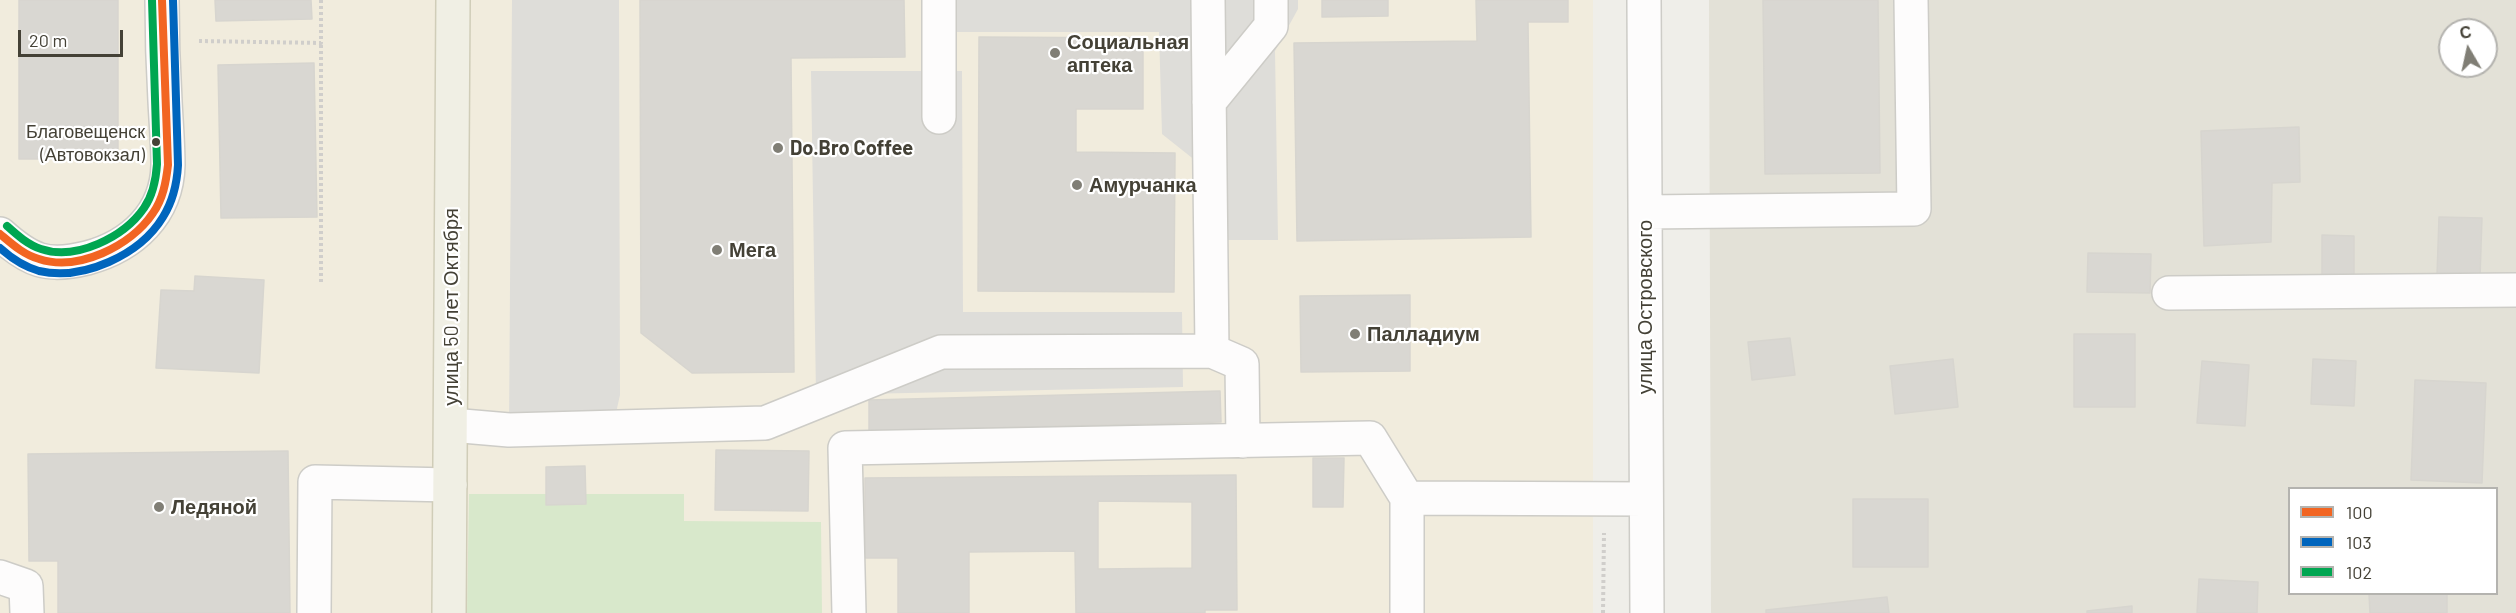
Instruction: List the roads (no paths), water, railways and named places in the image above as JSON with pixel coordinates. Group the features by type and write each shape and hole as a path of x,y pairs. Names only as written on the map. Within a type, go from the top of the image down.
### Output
{"main road":[{"name":"улица 50 лет Октября","path":"449,613 453,0"}],"street":[{"path":"0,234 26,256 54,264 108,251 130,239 142,229 159,201 168,167 162,0"},
{"path":"939,0 939,117"},
{"path":"1208,0 1212,351"},
{"path":"1209,102 1271,26 1271,0"},
{"name":"улица Островского","path":"1644,0 1647,613"},
{"path":"1645,212 1914,209 1911,0"},
{"path":"2169,293 2516,290"},
{"path":"451,425 509,430 765,423 940,352 1212,351 1242,364 1243,441"},
{"path":"849,613 845,448 1370,438 1407,498 1407,613"},
{"path":"314,613 315,482 450,485"},
{"path":"1407,498 1646,499"},
{"path":"0,578 26,586 27,613"}],"place":[{"name":"Социальная аптека","path":"1055,53"},
{"name":"Благовещенск (Автовокзал)","path":"156,142"},
{"name":"Do.Bro Coffee","path":"778,148"},
{"name":"Амурчанка","path":"1077,185"},
{"name":"Мега","path":"717,250"},
{"name":"Палладиум","path":"1355,334"},
{"name":"Ледяной","path":"159,507"}]}
